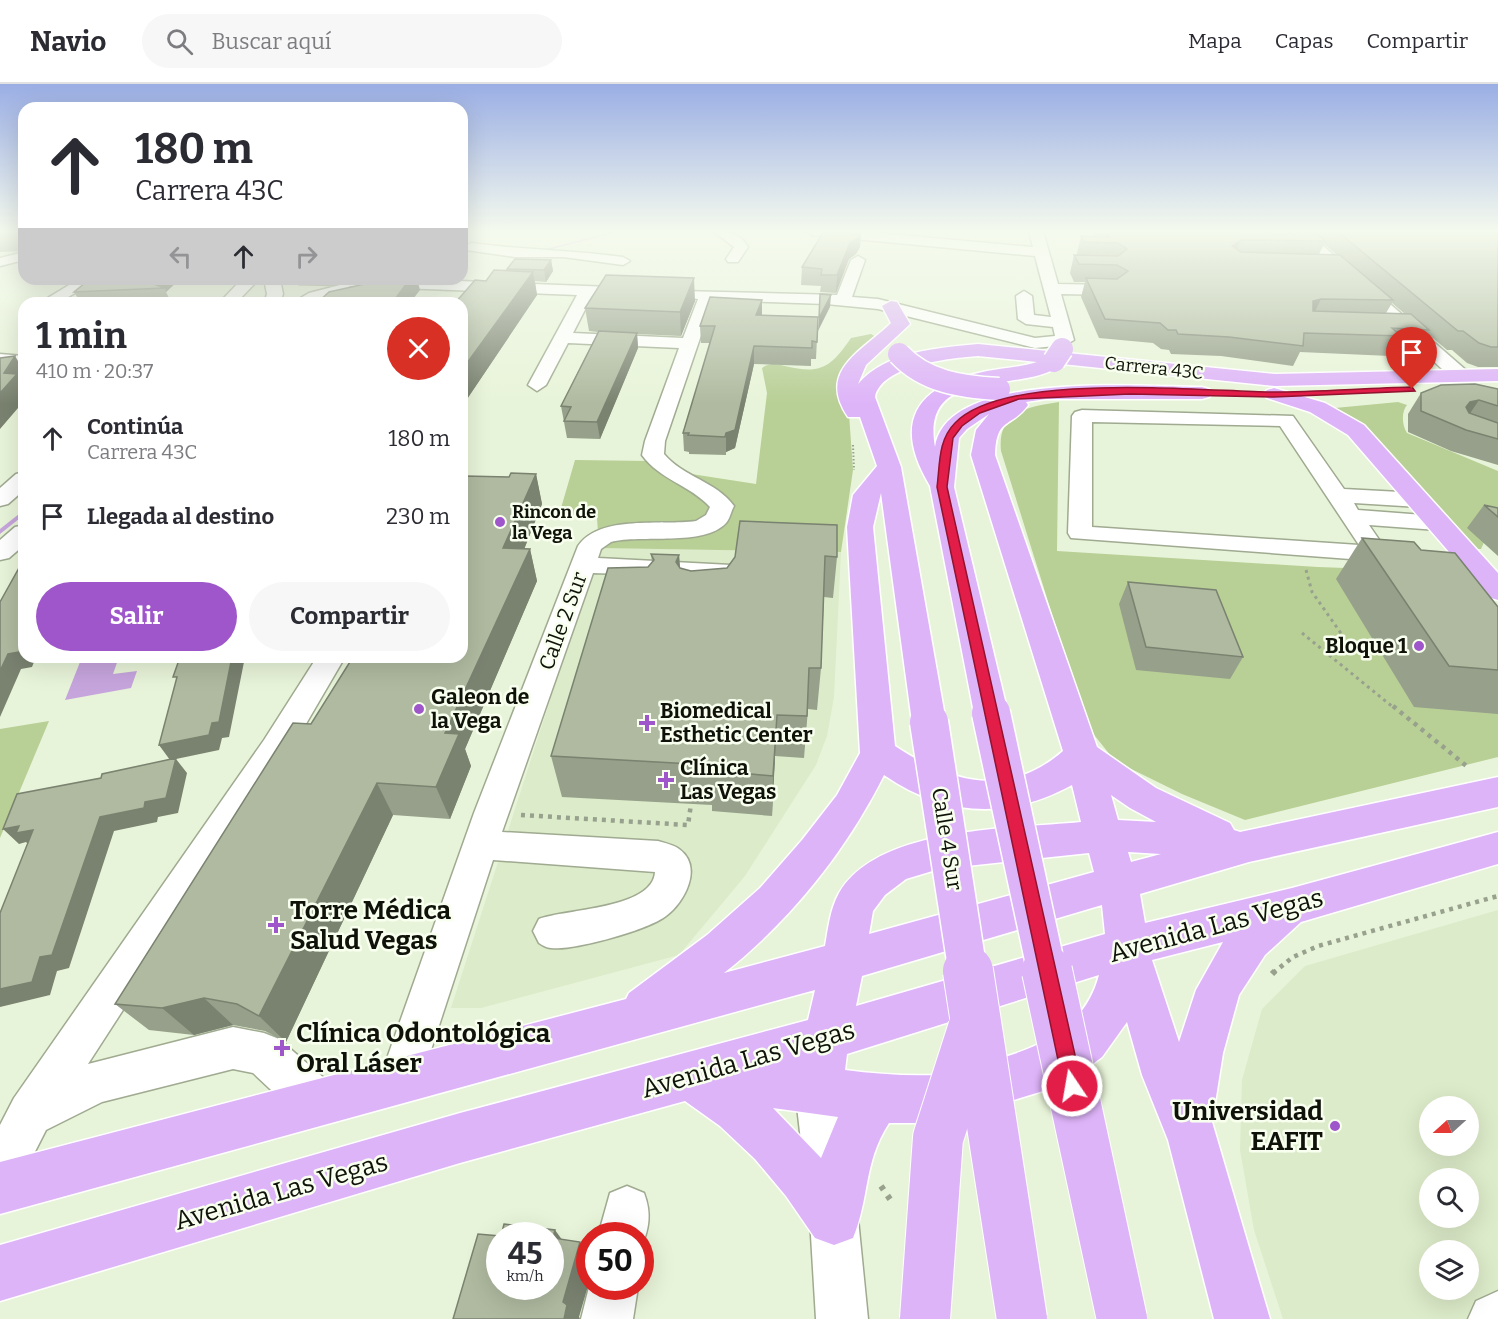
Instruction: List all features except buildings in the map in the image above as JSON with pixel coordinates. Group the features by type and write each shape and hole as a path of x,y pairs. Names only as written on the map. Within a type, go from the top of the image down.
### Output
{"main road":[{"path":"878,433 860,418 854,408 847,382 851,370 863,355 901,324 891,306"},
{"path":"913,311 919,320 918,326 903,339 899,354 905,362 934,378 977,388 1159,386 1292,389"},
{"path":"1122,1319 942,487 926,462 922,419 927,406 955,387 990,376 1024,373 1060,343 1116,352 1292,389 1305,401 1338,415 1356,430 1498,591"},
{"name":"Carrera 43C","path":"887,373 933,354 978,350 1037,354 1264,379 1292,389 1460,375 1495,386"},
{"name":"Calle 4 Sur","path":"887,373 866,388 864,397 889,468 1022,1319"},
{"name":"Carrera 43C","path":"942,487 948,437 959,424 977,411 998,402 1046,393 1495,386"},
{"path":"1046,393 1023,402 990,423 983,442 983,455 1082,755 1166,1075 1187,1127 1242,1319"},
{"path":"631,1018 722,949 774,901 816,852 850,806 878,753 860,527 866,495 889,468"},
{"path":"878,753 904,773 972,795 1008,795 1040,788 1065,774 1082,755"},
{"path":"1082,755 1151,802 1212,832 1249,846"},
{"path":"0,1188 631,1018 1249,846 1498,792"},
{"path":"818,1089 826,1038 854,905 871,884 894,866 939,853 1103,836 1150,837 1249,846"},
{"name":"Avenida Las Vegas","path":"0,1273 460,1138 826,1038 1132,946 1292,906 1498,848"},
{"path":"1187,1127 1198,1053 1206,1018 1218,989 1250,941 1292,906"},
{"path":"688,1075 818,1089 877,1099 939,1099 1049,1067 1086,1041 1114,1004 1132,946"},
{"path":"925,1319 938,1138 976,1021"},
{"path":"688,1075 732,1102 770,1136 803,1174 834,1219"},
{"path":"834,1219 838,1180 849,1143 877,1099"}],"street":[{"path":"58,297 73,289"},
{"path":"315,296 321,289"},
{"path":"315,296 361,289"},
{"path":"457,297 477,289"},
{"path":"525,289 707,295 781,306 843,301 891,306 1035,343 1060,343"},
{"path":"843,301 848,289"},
{"path":"1051,289 1060,343"},
{"path":"1070,289 1112,290"},
{"path":"1360,289 1383,313 1460,375"},
{"path":"537,384 587,291"},
{"name":"Calle 2 Sur","path":"402,1078 486,829 582,585 590,546 603,535 612,532 687,530 708,525 722,512 722,506 716,498 667,469 653,454 707,295"},
{"path":"1024,296 1026,319 1060,343"},
{"path":"561,338 690,343"},
{"path":"0,359 18,360"},
{"path":"1082,416 1286,420 1351,516 1377,554 1080,533 1082,416"},
{"path":"0,500 18,484"},
{"path":"1337,495 1419,500"},
{"path":"1351,516 1437,523"},
{"path":"0,553 18,537"},
{"path":"724,571 719,601 691,594 582,585 724,571"},
{"path":"0,1173 30,1114 78,1077 327,663"},
{"path":"486,829 658,856 668,859 674,866 675,876 663,895 645,910 552,931"},
{"path":"78,1077 233,1048 264,1054 317,1102"},
{"path":"818,1089 834,1219 842,1319"},
{"path":"607,1319 611,1300"}],"path":[{"path":"1303,563 1312,592 1345,639"},
{"path":"1302,633 1470,769"},
{"path":"486,829 688,825 691,804"},
{"path":"1266,981 1293,957 1318,946 1498,897"}],"shaded area":[{"name":"Clínica Las Vegas","path":"599,548 841,552 834,697 827,736 816,765 745,876 679,955 481,1008 451,1008"},
{"path":"80,663 117,663 113,674 137,671 131,688 65,700"},
{"name":"Universidad EAFIT","path":"1498,910 1498,1319 1283,1319 1254,1230 1240,1150 1242,1080 1262,1009 1305,966"}],"green space":[{"path":"871,334 876,337 848,400 853,470 841,552 599,548 597,518 559,515 575,460 649,461 659,469 756,484 767,393 762,368 773,364 797,369 816,369 831,362 851,338"},
{"path":"1059,402 1057,551 1318,567 1429,571 1498,655 1498,757 1245,820 1182,794 1115,761 1087,726 1001,451 1001,438 1009,420 1026,409"},
{"path":"1398,402 1407,405 1403,419 1407,433 1498,471 1498,512 1481,549 1470,549 1333,410"},
{"path":"49,721 0,838 0,729"}],"waterway":[{"path":"0,532 18,517"}],"place":[{"name":"Rincon de la Vega","path":"500,522"},
{"name":"Bloque 1","path":"1419,646"},
{"name":"Galeon de la Vega","path":"419,709"},
{"name":"Biomedical Esthetic Center","path":"647,723"},
{"name":"Clínica Las Vegas","path":"666,780"},
{"name":"Torre Médica Salud Vegas","path":"276,925"},
{"name":"Clínica Odontológica Oral Láser","path":"282,1048"},
{"name":"Universidad EAFIT","path":"1335,1126"}],"route":[{"path":"1072,1086 942,487 948,437 959,424 977,411 1017,397 1046,393 1274,394 1412,389"}]}
